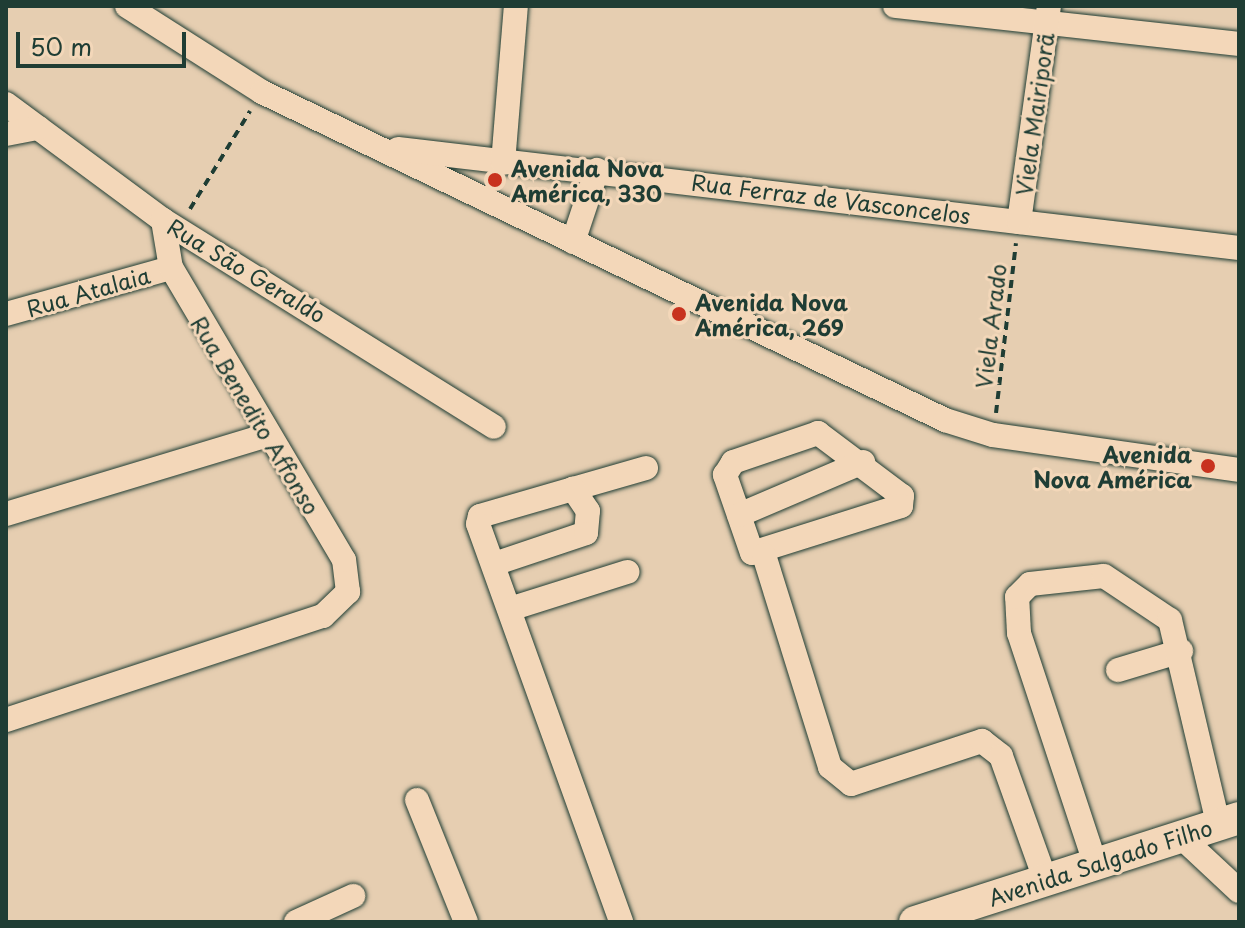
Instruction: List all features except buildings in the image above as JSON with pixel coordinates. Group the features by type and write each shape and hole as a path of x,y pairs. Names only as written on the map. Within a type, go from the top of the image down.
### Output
{"main road":[{"name":"Avenida Salgado Filho","path":"915,922 1228,821"}],"street":[{"path":"127,6 262,92 884,393 993,435 1239,470"},
{"path":"503,163 516,6"},
{"path":"895,6 1048,14 1239,44"},
{"name":"Viela Mairiporã","path":"1019,222 1048,14"},
{"name":"Rua São Geraldo","path":"6,104 171,224 494,427"},
{"path":"6,134 38,128"},
{"name":"Rua Ferraz de Vasconcelos","path":"376,146 1239,248"},
{"path":"573,242 597,170"},
{"name":"Rua Benedito Affonso","path":"6,720 339,606 348,592 344,560 265,436 171,268 171,224"},
{"name":"Rua Atalaia","path":"6,314 171,268"},
{"path":"818,433 863,462 902,496 901,506 764,555 752,553 739,515 725,475 733,462 818,433"},
{"path":"6,514 265,436"},
{"path":"739,515 863,462"},
{"path":"621,922 513,608 494,564 480,516 646,468"},
{"path":"494,564 586,533 588,511 573,489"},
{"path":"764,555 830,767 851,784 982,741 1001,756 1045,879"},
{"path":"513,608 627,572"},
{"path":"1095,863 1019,633 1017,597 1030,584 1104,576 1170,620 1228,821"},
{"path":"1118,670 1181,651"},
{"path":"417,800 466,922"},
{"path":"1179,835 1239,891"},
{"path":"296,922 353,896"}],"path":[{"path":"171,224 262,92"},
{"name":"Viela Arado","path":"993,435 1019,222"}],"place":[{"name":"Avenida Nova América, 330","path":"495,180"},
{"name":"Avenida Nova América, 269","path":"679,314"},
{"name":"Avenida Nova América","path":"1208,466"}]}
